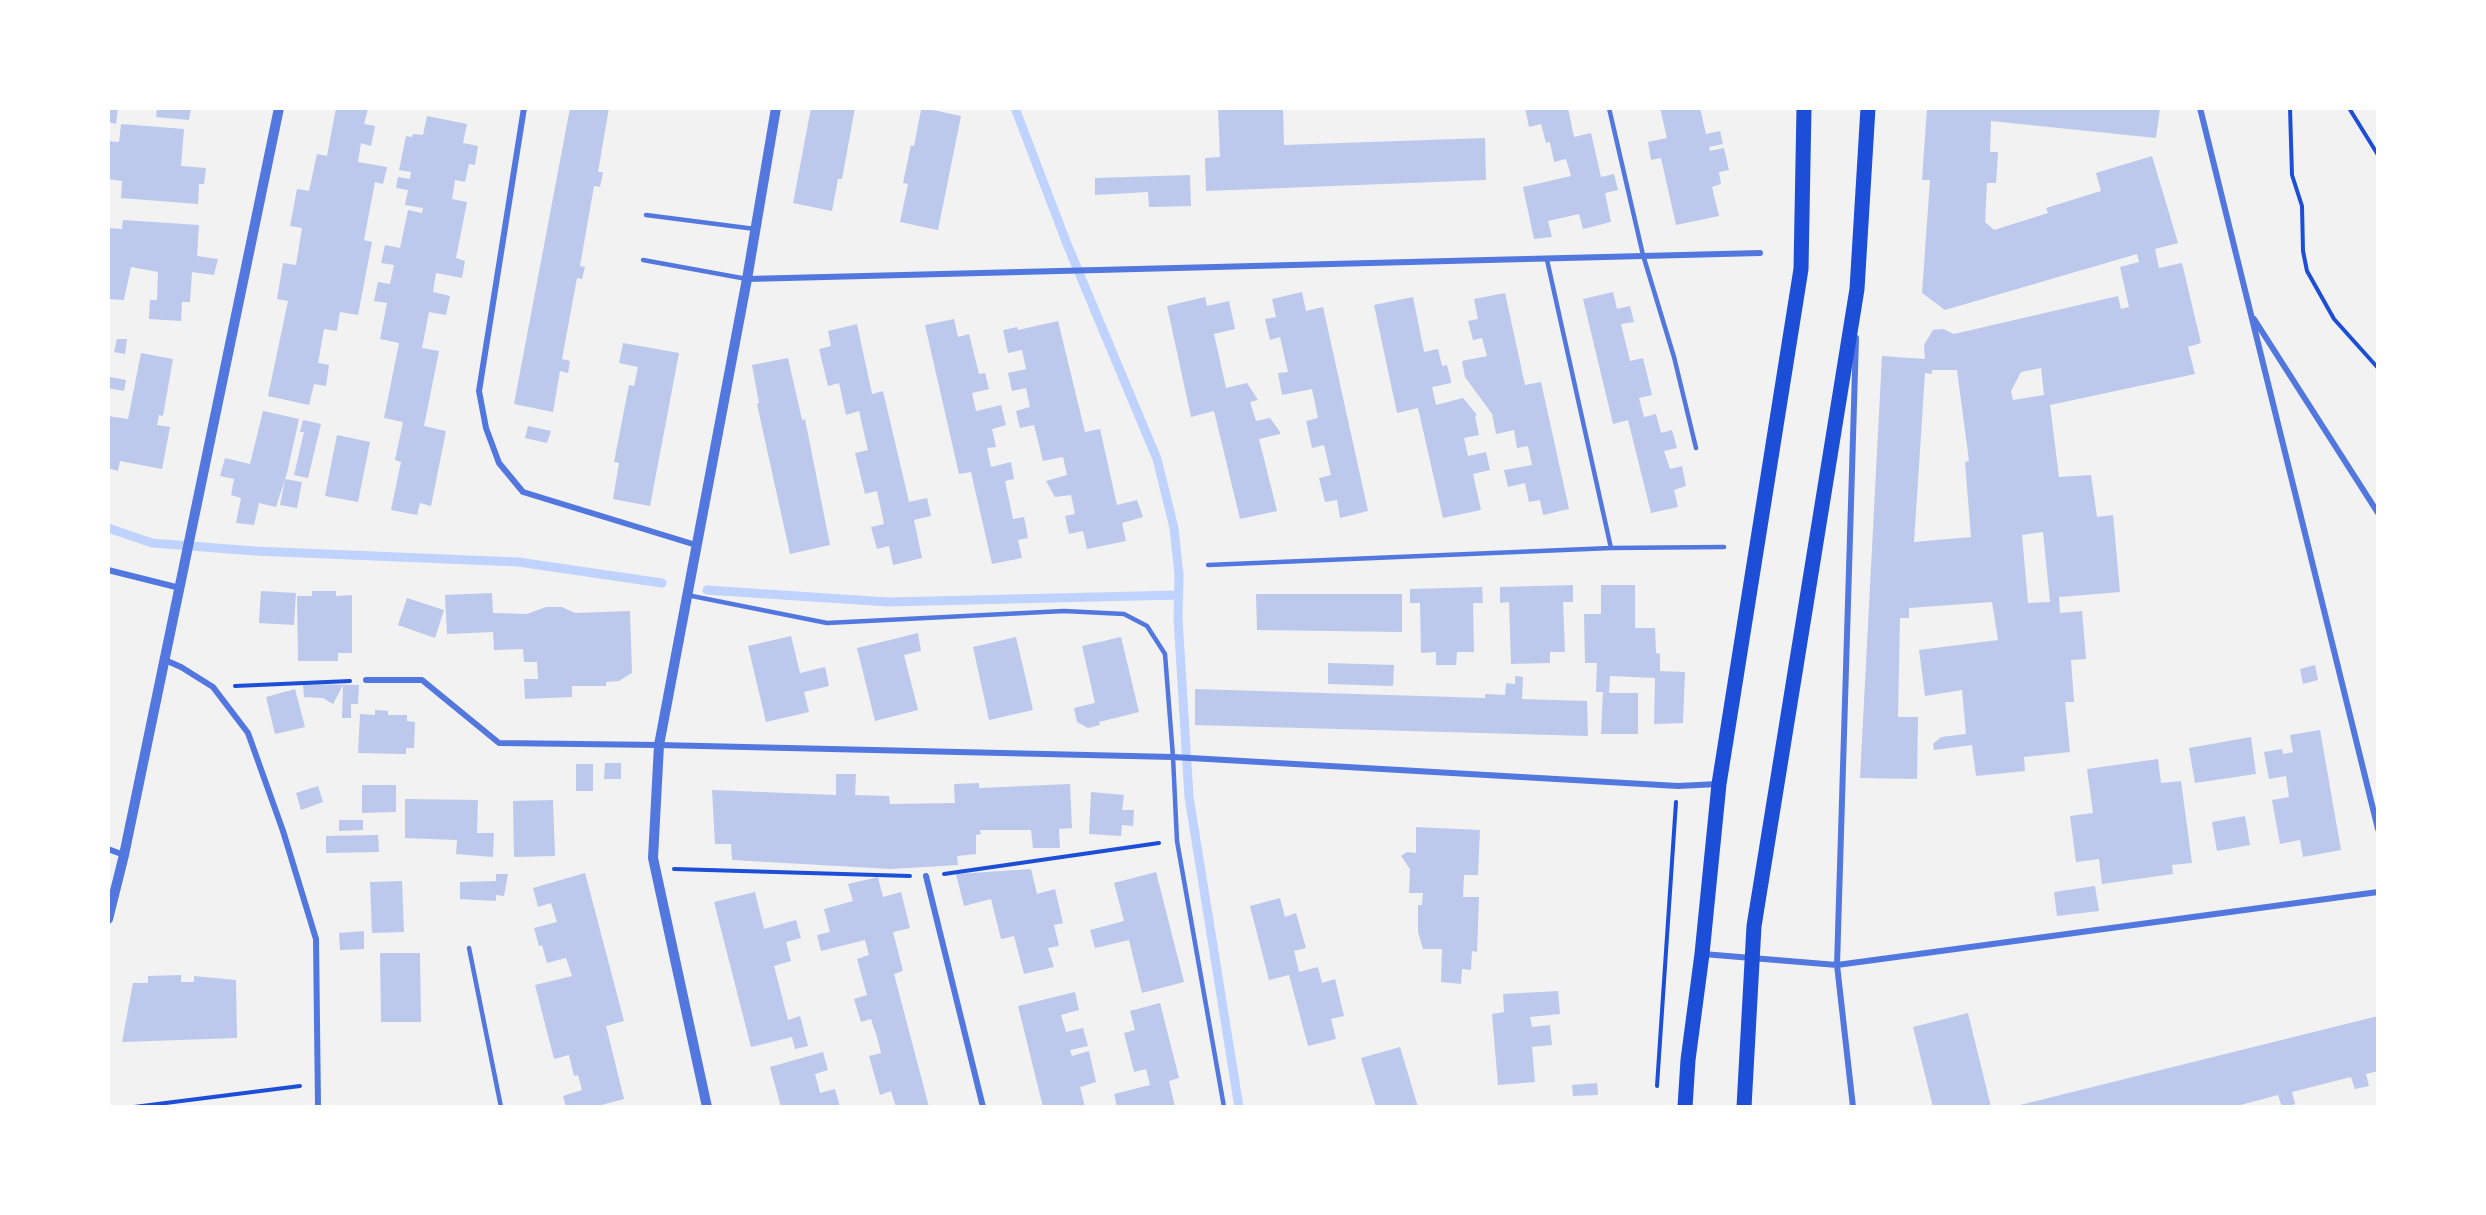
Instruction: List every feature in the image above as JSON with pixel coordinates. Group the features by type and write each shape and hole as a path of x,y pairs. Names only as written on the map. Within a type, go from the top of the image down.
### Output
{"main road":[{"path":"1685,1107 1688,1060 1702,954 1719,784 1802,269 1804,108"},
{"path":"1744,1107 1754,926 1857,289 1869,108"}],"street":[{"path":"108,919 124,855 279,108"},
{"path":"522,108 480,391 486,428 499,463 523,492 696,545"},
{"path":"705,1106 654,858 659,745 747,279 776,108"},
{"path":"2200,108 2378,830"},
{"path":"747,279 1547,260 1760,252"},
{"path":"1853,1107 1837,965 1857,289"},
{"path":"2250,314 2378,513"},
{"path":"108,570 180,588"},
{"path":"165,660 213,687 248,733 283,831 316,939 318,1107"},
{"path":"366,680 422,680 499,743 1173,757 1678,786 1719,784"},
{"path":"108,849 124,855"},
{"path":"926,876 983,1107"},
{"path":"1702,954 1837,965 2378,892"}],"lane":[{"path":"1610,108 1643,255 1674,357 1696,448"},
{"path":"646,215 755,229"},
{"path":"643,260 747,279"},
{"path":"1547,260 1611,548"},
{"path":"1208,565 1611,548 1724,547"},
{"path":"687,595 827,623 1064,611 1124,614 1147,626 1165,654 1177,841 1224,1107"},
{"path":"469,948 501,1107"}],"path":[{"path":"2290,108 2292,175 2302,206 2303,251 2307,271 2334,319 2378,368"},
{"path":"2349,108 2378,155"},
{"path":"213,687 366,680"},
{"path":"1657,1086 1678,786"},
{"path":"134,1107 318,1084"}],"building":[{"path":"108,108 118,108 116,124 108,122"},
{"path":"157,108 191,108 189,120 156,117"},
{"path":"336,108 368,108 364,124 375,126 371,146 361,143 358,162 387,167 383,184 375,182 364,240 372,242 358,315 340,312 337,331 324,329 318,363 329,365 326,386 314,384 309,405 268,396 288,301 277,299 283,263 296,265 302,228 290,226 297,189 309,191 317,154 327,156"},
{"path":"570,108 609,108 598,172 603,172 600,187 594,186 580,266 585,267 582,279 577,278 562,359 570,361 568,373 560,371 553,412 514,404"},
{"path":"811,108 855,108 842,179 838,179 832,211 793,203"},
{"path":"915,108 933,108 933,110 961,116 938,230 900,222 908,184 903,183 911,145 914,146 921,110"},
{"path":"1218,108 1283,108 1284,145 1485,138 1486,180 1206,191 1205,158 1220,157"},
{"path":"1525,108 1568,108 1574,137 1591,133 1601,177 1614,174 1618,190 1605,193 1611,222 1583,229 1579,214 1548,221 1552,237 1534,239 1523,187 1571,176 1566,159 1554,162 1550,142 1546,143 1541,124 1529,127"},
{"path":"1660,108 1700,108 1706,134 1720,131 1723,144 1709,147 1710,151 1724,148 1729,170 1719,172 1721,184 1712,187 1719,216 1676,225 1661,158 1651,160 1648,142 1667,138"},
{"path":"1927,108 2160,108 2156,138 1991,121 1990,152 1998,152 1996,183 1987,183 1985,222 1994,230 2048,213 2046,208 2101,191 2096,173 2152,156 2178,243 2155,249 2159,268 2182,263 2201,343 2188,347 2195,374 2050,405 2059,477 2091,475 2097,517 2113,515 2120,592 2059,597 2060,613 2082,611 2086,659 2071,660 2074,702 2065,702 2070,752 2024,757 2025,771 1976,776 1972,745 1934,750 1933,744 1941,737 1966,734 1962,690 1925,696 1919,650 1998,640 1992,602 1909,608 1909,618 1900,618 1898,717 1918,717 1917,779 1860,778 1882,356 1925,359 1924,345 1933,330 1943,329 1954,334 2118,296 2121,309 2129,307 2120,267 2139,262 2137,254 1945,310 1922,293 1930,180 1922,180","holes":["2041,368 2044,395 2013,400 2011,391 2021,372","1932,370 1957,370 1969,461 1965,462 1971,537 1914,542 1925,373 1932,374","2043,532 2050,602 2028,603 2022,535"]},
{"path":"427,116 467,124 463,143 478,146 475,165 469,164 465,182 455,180 452,199 467,202 456,258 465,261 462,278 436,273 433,292 450,296 446,315 429,312 422,348 439,351 424,426 446,431 431,506 420,503 417,515 391,510 401,462 395,460 403,422 384,418 399,343 380,339 387,303 374,301 378,282 390,284 394,265 381,263 385,245 400,248 408,210 422,213 423,208 405,205 408,190 396,188 398,177 410,179 411,172 399,170 406,136 423,135"},
{"path":"121,124 184,129 181,166 206,168 204,184 199,184 198,204 121,198 122,181 108,179 108,141 119,142"},
{"path":"1190,175 1191,206 1149,207 1148,192 1095,195 1095,178"},
{"path":"123,220 199,225 197,256 218,259 214,275 192,272 190,302 182,302 181,321 149,319 150,300 157,300 158,272 131,267 124,300 108,299 109,228 122,229"},
{"path":"1302,292 1306,311 1323,307 1368,511 1340,518 1337,500 1325,502 1319,478 1331,475 1324,445 1312,448 1306,421 1318,418 1312,389 1282,395 1278,373 1288,372 1280,337 1270,340 1265,319 1276,317 1272,299"},
{"path":"1613,292 1617,309 1630,306 1634,322 1621,324 1630,361 1643,358 1652,395 1639,398 1644,417 1656,414 1661,433 1672,430 1677,448 1664,451 1670,469 1682,466 1686,486 1674,490 1678,507 1651,513 1628,420 1613,424 1583,299"},
{"path":"1505,293 1525,385 1541,382 1569,509 1543,515 1540,500 1529,502 1525,483 1508,487 1504,470 1532,465 1528,446 1517,448 1514,430 1496,434 1492,414 1465,377 1462,361 1487,356 1482,338 1473,340 1468,321 1478,319 1474,299"},
{"path":"1205,297 1207,306 1229,301 1235,329 1214,334 1226,388 1247,383 1258,400 1250,402 1256,421 1270,418 1280,432 1280,434 1259,439 1277,511 1240,519 1214,411 1191,417 1167,306"},
{"path":"1413,297 1424,352 1438,349 1442,366 1447,365 1451,381 1451,383 1432,387 1436,405 1463,398 1477,415 1475,416 1479,435 1464,438 1468,456 1486,452 1490,470 1473,474 1481,510 1443,518 1418,408 1397,413 1374,305"},
{"path":"954,319 958,337 969,334 979,374 985,373 989,389 972,393 976,411 1001,405 1006,425 992,429 996,447 987,448 991,467 1011,462 1014,479 1005,481 1013,519 1024,517 1028,538 1018,540 1022,558 992,564 971,472 959,474 925,325"},
{"path":"1058,321 1085,432 1100,429 1117,505 1137,500 1143,517 1122,523 1126,541 1087,549 1083,531 1069,534 1065,516 1075,514 1071,495 1055,497 1046,481 1067,475 1063,457 1043,461 1034,425 1020,428 1016,411 1030,407 1026,388 1012,391 1008,373 1026,369 1022,350 1008,353 1003,330 1017,327 1018,330"},
{"path":"857,324 872,394 883,391 909,502 927,498 931,516 914,520 922,558 893,565 889,546 877,549 871,527 884,524 877,491 865,494 855,453 868,450 859,411 846,415 839,383 828,386 819,349 831,346 828,331"},
{"path":"117,339 127,339 125,354 114,352"},
{"path":"623,343 679,353 650,506 613,499 619,463 614,462 629,385 634,386 638,367 619,363"},
{"path":"141,353 173,359 163,416 159,415 157,425 170,427 162,469 120,461 118,471 108,468 108,416 128,419"},
{"path":"788,358 802,420 805,419 830,545 790,554 757,404 759,403 752,365"},
{"path":"110,377 126,380 124,391 108,388"},
{"path":"263,411 299,419 287,473 276,507 259,503 254,525 236,523 241,498 231,495 234,479 220,476 225,458 250,464"},
{"path":"303,420 321,424 308,478 294,475 304,432 300,432"},
{"path":"528,426 551,431 547,443 525,438"},
{"path":"337,435 370,442 358,502 325,496"},
{"path":"285,479 302,482 297,508 280,505"},
{"path":"1573,585 1573,602 1563,602 1565,652 1550,652 1550,663 1511,664 1509,602 1500,603 1500,587"},
{"path":"1601,585 1635,585 1635,628 1655,628 1656,653 1660,654 1660,671 1685,672 1683,723 1654,724 1655,678 1610,676 1609,693 1638,693 1638,734 1601,734 1603,692 1596,692 1597,663 1585,663 1584,614 1601,614"},
{"path":"1482,587 1483,603 1473,603 1474,652 1457,652 1456,665 1436,665 1436,652 1421,653 1420,603 1410,603 1410,589"},
{"path":"261,591 296,593 294,625 259,623"},
{"path":"312,591 336,591 336,596 352,595 352,653 338,653 338,661 298,661 297,596 312,596"},
{"path":"492,593 493,613 527,614 546,607 562,607 575,613 630,611 632,673 619,681 606,682 606,686 572,686 572,697 525,699 524,679 538,679 537,662 524,662 523,649 494,650 493,632 447,634 445,595"},
{"path":"1256,594 1402,594 1402,632 1257,630"},
{"path":"407,598 444,610 435,638 398,625"},
{"path":"918,633 921,651 904,655 918,710 875,721 857,648"},
{"path":"791,636 800,673 825,667 829,686 804,692 809,712 766,722 748,646"},
{"path":"1016,637 1033,710 989,720 973,647"},
{"path":"1121,637 1139,712 1099,722 1100,725 1088,728 1077,722 1074,708 1095,703 1082,646"},
{"path":"1328,663 1394,665 1393,686 1328,684"},
{"path":"2315,665 2318,680 2303,684 2300,669"},
{"path":"1515,676 1523,677 1522,699 1587,701 1588,736 1195,725 1195,689 1485,698 1485,694 1505,695 1506,683 1515,684"},
{"path":"303,684 359,685 358,704 351,704 351,718 342,718 343,685 333,704 323,698 304,697"},
{"path":"295,689 305,727 275,734 266,697"},
{"path":"375,710 388,711 388,715 407,715 407,721 415,722 414,748 406,748 406,754 358,753 360,714 375,715"},
{"path":"2320,730 2341,850 2303,857 2300,840 2280,844 2272,800 2289,797 2286,776 2269,779 2264,752 2282,749 2283,754 2293,752 2290,735"},
{"path":"2251,737 2256,774 2195,783 2189,748"},
{"path":"2158,759 2161,783 2181,781 2192,863 2172,865 2173,874 2102,884 2099,859 2076,862 2070,816 2093,813 2087,769"},
{"path":"605,763 621,763 621,779 604,779"},
{"path":"576,764 593,764 593,791 576,791"},
{"path":"836,774 856,774 855,795 889,796 890,804 955,803 954,784 979,783 979,788 1070,784 1072,828 1059,829 1060,848 1033,848 1031,830 980,830 981,834 976,835 976,854 957,856 958,865 891,869 732,860 731,844 715,844 712,790 836,795"},
{"path":"362,785 396,785 396,812 362,813"},
{"path":"318,786 323,802 301,810 296,793"},
{"path":"1091,792 1124,795 1122,810 1134,810 1133,826 1122,825 1121,836 1089,834"},
{"path":"405,799 478,800 477,833 494,833 493,857 456,854 457,840 405,838"},
{"path":"553,800 555,856 514,857 513,801"},
{"path":"2245,816 2250,845 2217,851 2212,822"},
{"path":"339,820 363,820 363,830 339,831"},
{"path":"1416,827 1480,830 1478,875 1464,875 1463,897 1479,897 1477,952 1472,951 1471,970 1462,969 1461,984 1441,982 1442,949 1423,949 1418,932 1418,905 1422,905 1423,893 1409,893 1410,869 1401,856 1407,852 1416,853"},
{"path":"378,835 379,852 326,853 326,836"},
{"path":"1031,869 1037,894 1055,889 1063,923 1054,925 1059,946 1048,948 1054,967 1024,974 1014,936 1001,939 991,899 964,906 956,874"},
{"path":"1156,872 1184,982 1142,993 1129,940 1095,948 1090,930 1124,921 1114,883"},
{"path":"585,873 624,1021 606,1026 624,1099 594,1107 566,1107 563,1096 582,1090 578,1075 574,1076 569,1055 554,1059 535,985 572,976 566,958 547,963 542,945 539,946 534,928 557,922 551,903 538,907 533,888"},
{"path":"496,874 508,874 504,896 496,895 496,901 460,899 460,882 496,881"},
{"path":"878,877 883,897 901,892 910,928 893,932 903,971 894,974 929,1107 896,1107 891,1091 880,1095 869,1056 881,1053 877,1037 871,1019 861,1022 854,999 867,995 857,959 869,955 865,940 821,951 817,935 830,932 824,909 853,901 848,884"},
{"path":"402,881 404,932 372,933 370,882"},
{"path":"2095,886 2099,911 2057,916 2054,892"},
{"path":"755,892 764,929 796,920 801,938 786,942 791,961 774,966 788,1020 800,1016 808,1046 795,1049 792,1037 751,1047 714,902"},
{"path":"1280,898 1285,917 1296,913 1306,948 1294,951 1299,972 1318,967 1322,983 1335,979 1344,1016 1331,1019 1336,1039 1308,1046 1289,975 1269,980 1250,906"},
{"path":"364,931 364,949 340,950 339,933"},
{"path":"380,953 420,953 421,1022 381,1022"},
{"path":"181,975 181,982 194,982 194,976 236,980 237,1038 122,1042 133,983 148,983 148,976"},
{"path":"1558,991 1560,1014 1530,1017 1532,1027 1550,1025 1552,1045 1532,1047 1535,1082 1498,1085 1492,1014 1504,1012 1503,994"},
{"path":"1075,992 1079,1010 1061,1015 1066,1032 1083,1028 1088,1046 1070,1050 1072,1056 1089,1051 1096,1082 1080,1087 1085,1107 1043,1107 1018,1006"},
{"path":"1160,1003 1179,1078 1169,1081 1175,1107 1117,1107 1114,1094 1150,1085 1146,1069 1134,1072 1124,1033 1135,1030 1130,1011"},
{"path":"1968,1013 1991,1107 1933,1107 1913,1027"},
{"path":"2378,1016 2378,1071 2366,1074 2369,1086 2355,1089 2351,1077 2292,1092 2295,1104 2284,1107 2278,1095 2233,1107 2020,1107 2020,1105"},
{"path":"1400,1047 1418,1107 1376,1107 1361,1058"},
{"path":"823,1052 828,1070 815,1074 820,1093 835,1089 840,1107 781,1107 770,1067"},
{"path":"1597,1083 1598,1095 1573,1096 1572,1085"}],"waterway":[{"path":"1015,108 1067,244 1157,459 1174,528 1179,575 1178,618 1189,797 1239,1107"},
{"path":"108,528 152,543 255,551 518,562 662,583"},
{"path":"707,590 888,602 1179,595"}]}
